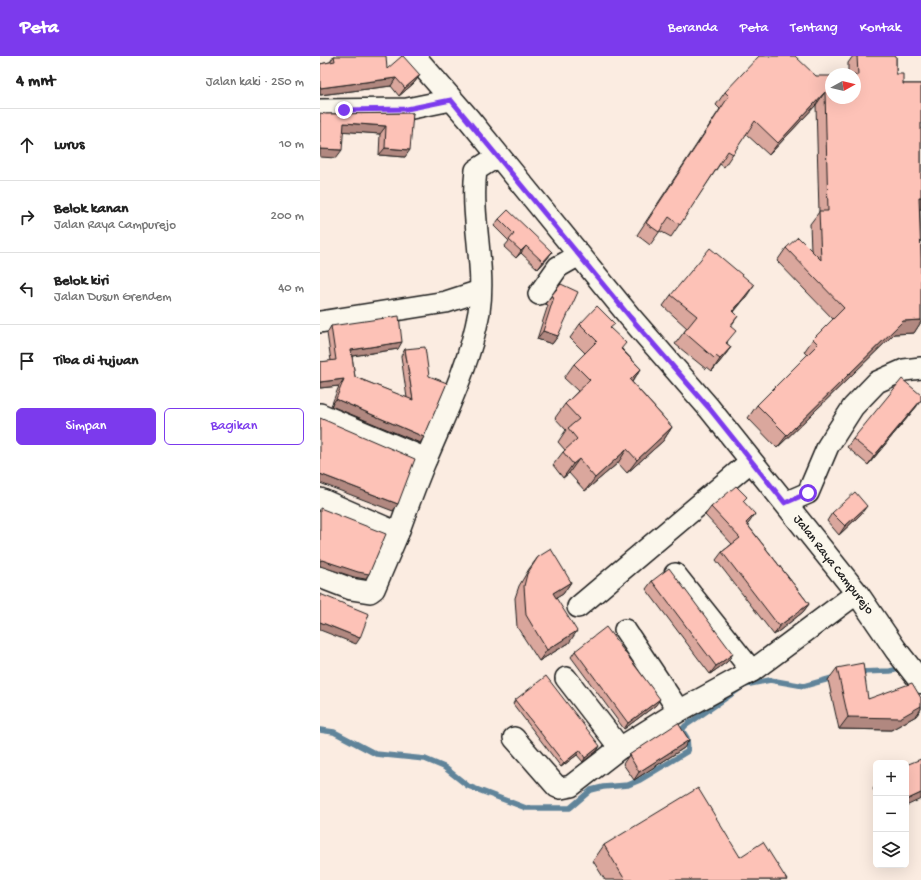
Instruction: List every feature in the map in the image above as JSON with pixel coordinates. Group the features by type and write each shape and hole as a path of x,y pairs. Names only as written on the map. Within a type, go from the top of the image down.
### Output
{"main road":[{"name":"Jalan Raya Campurejo","path":"414,56 785,503 857,593 896,650 921,682"}],"street":[{"path":"320,110 407,109 451,100"},
{"path":"320,577 351,589 370,592 374,589 398,533 426,459 464,369 479,312 480,254 475,201 476,170 498,156"},
{"path":"539,294 558,267 579,255"},
{"path":"320,322 446,302 480,291"},
{"path":"785,503 808,493 828,446 853,407 877,382 904,370 921,368"},
{"path":"320,414 426,459"},
{"path":"578,607 751,462"},
{"path":"320,499 398,533"},
{"path":"676,574 752,671"},
{"path":"514,738 557,787 561,788 571,786 620,748 679,711 752,671 857,593"},
{"path":"625,630 679,711"},
{"path":"566,678 620,748"}],"building":[{"path":"334,56 386,56 387,69 403,56 420,75 405,88 396,78 320,88 320,64 335,61"},
{"path":"759,56 795,56 816,76 825,76 825,92 778,143 755,121 733,154 728,151 680,225 669,217 659,232 646,223 729,96 725,92"},
{"path":"857,56 896,56 896,74 903,74 903,84 921,84 921,197 919,197 921,320 903,321 787,435 757,405 818,344 813,339 844,308 786,248 798,237 821,260 819,211 828,211 825,104 861,104 861,68 858,68"},
{"path":"320,113 413,113 410,150 385,148 386,126 344,123 342,150 320,149"},
{"path":"508,210 552,252 543,262 526,246 521,251 509,240 514,234 499,219"},
{"path":"710,248 754,285 733,311 738,316 730,326 736,331 726,343 731,347 720,359 716,356 714,358 684,332 697,316 671,295"},
{"path":"561,284 578,292 558,336 543,331 554,297 551,296"},
{"path":"597,306 615,324 610,328 626,343 621,349 641,369 630,380 672,427 637,460 627,449 595,478 579,459 573,464 563,452 577,439 568,428 579,419 565,404 590,380 574,364 597,341 580,324"},
{"path":"399,316 402,342 351,350 355,377 413,400 405,349 425,347 429,376 447,383 424,437 336,399 344,379 320,382 320,362 336,360 331,326"},
{"path":"902,379 921,395 921,400 874,456 853,439"},
{"path":"320,418 415,459 398,504 320,474"},
{"path":"736,486 747,497 743,501 755,514 746,523 809,604 779,626 722,552 740,538 711,507"},
{"path":"855,492 867,506 845,526 832,513"},
{"path":"320,508 386,534 369,574 358,572 322,560 320,561"},
{"path":"551,549 571,582 553,593 577,631 547,650 526,615 524,586 527,574 538,557"},
{"path":"669,568 733,654 716,666 652,581"},
{"path":"320,594 369,614 360,638 320,622"},
{"path":"606,627 660,699 628,723 575,651"},
{"path":"863,663 868,699 912,683 921,698 921,706 900,718 848,717 837,668"},
{"path":"546,676 600,746 585,758 580,750 564,763 515,700"},
{"path":"678,723 689,740 639,772 629,755"},
{"path":"921,759 921,793 909,799 909,796 909,764"},
{"path":"698,788 740,857 763,842 787,880 625,880 604,845"}],"waterway":[{"path":"858,672 890,671 904,668"},
{"path":"320,730 334,732 376,754 425,759 444,767 468,786 526,808 570,808 591,790 603,787 628,785 640,780 688,751 687,738 682,730 685,726 745,685 770,680 804,686 836,677"}],"route":[{"path":"344,110 407,109 451,100 468,118 630,317 709,408 785,503 808,493"}]}
